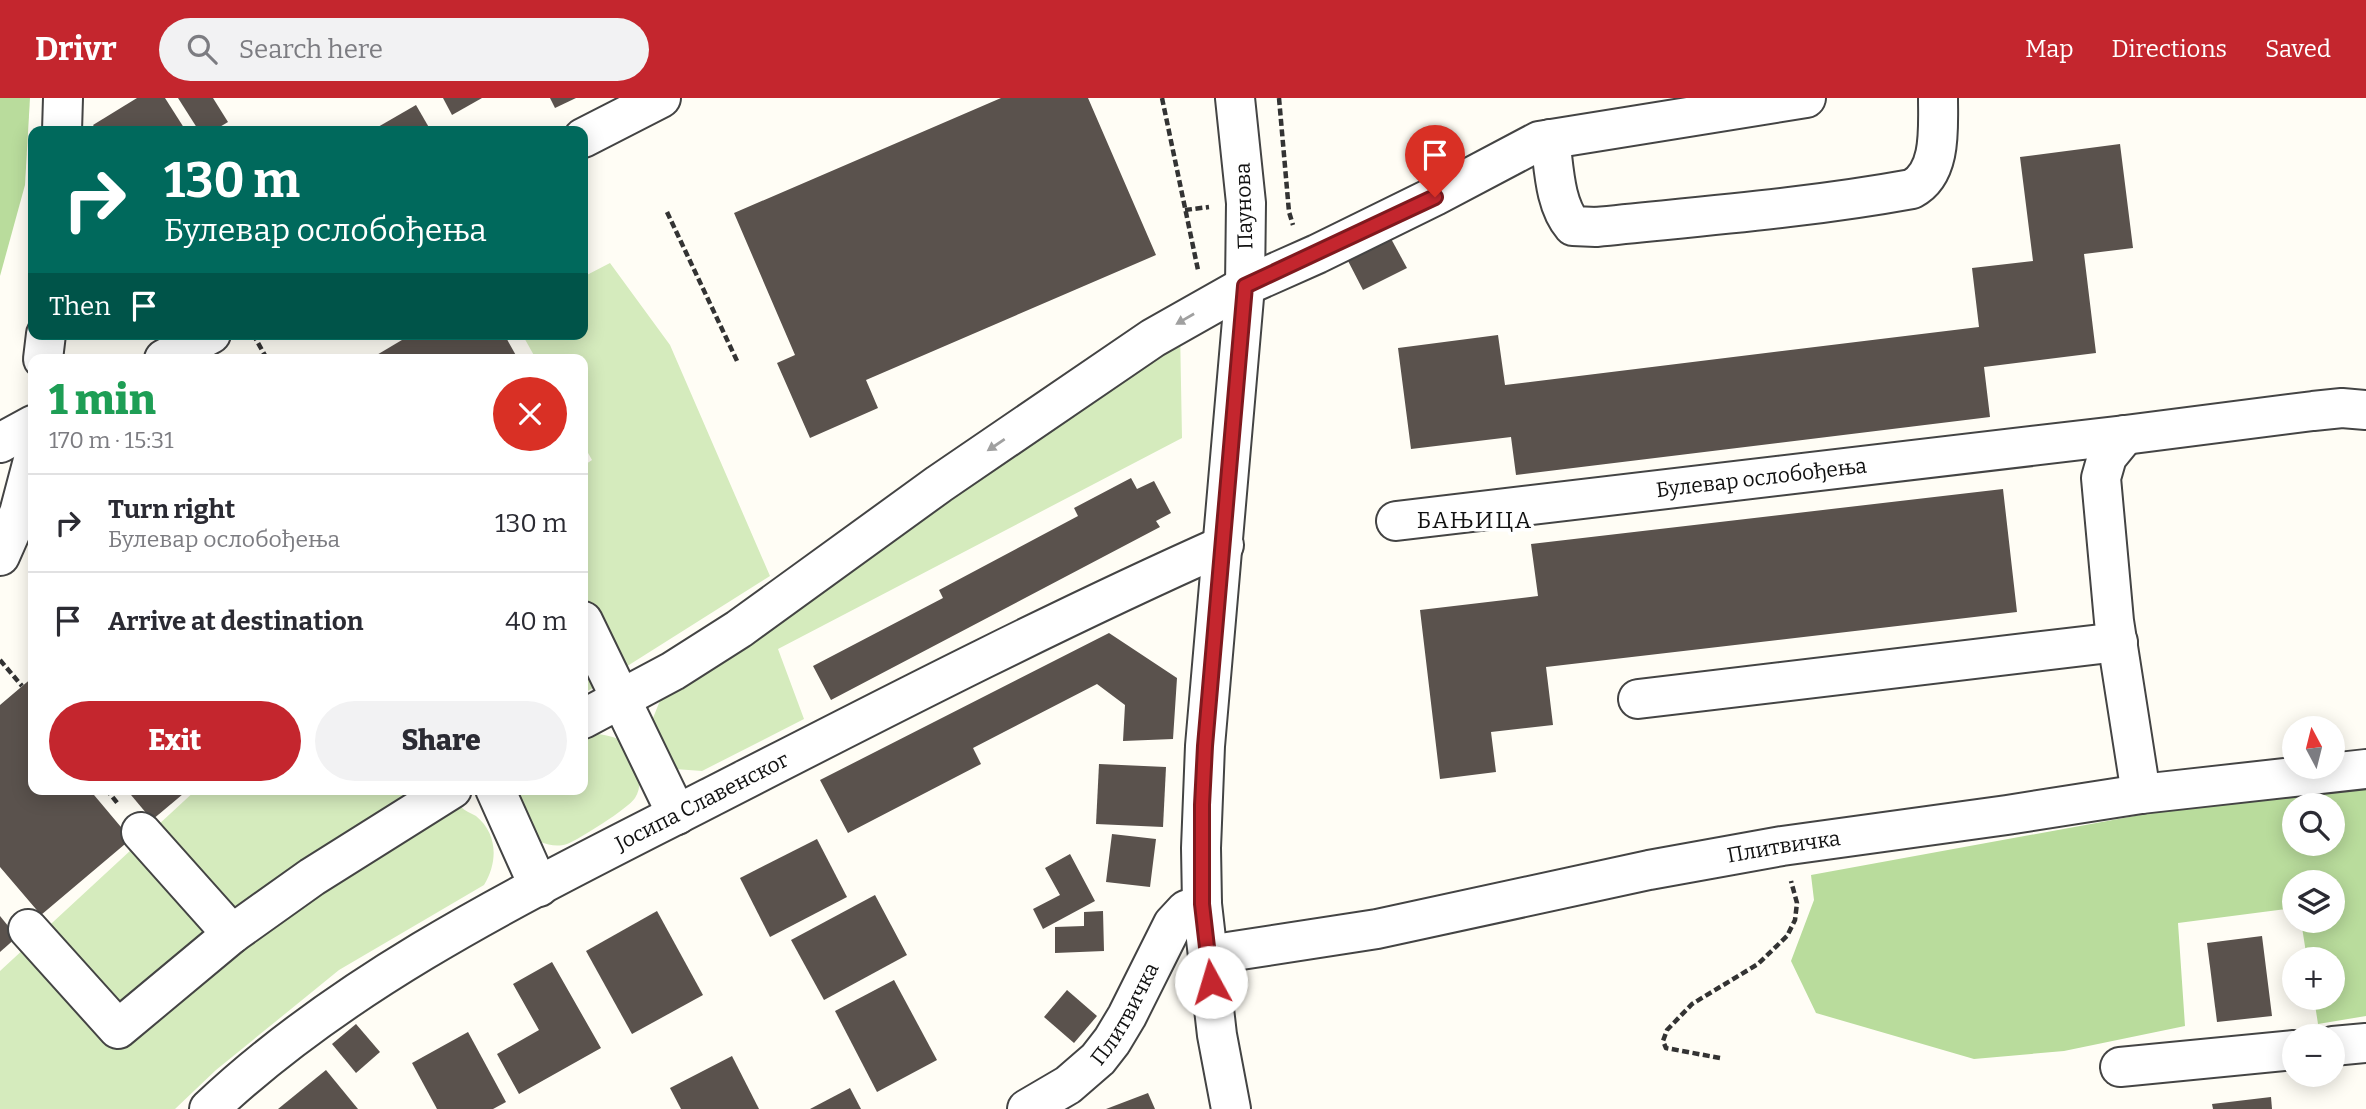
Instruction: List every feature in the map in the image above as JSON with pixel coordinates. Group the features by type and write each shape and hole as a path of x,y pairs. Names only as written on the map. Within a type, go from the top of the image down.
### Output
{"street":[{"path":"62,126 63,98"},
{"path":"588,135 662,98"},
{"name":"Паунова","path":"1231,1109 1217,1035 1202,904 1202,805 1245,286 1246,203 1235,98"},
{"path":"588,716 673,671 740,629 939,484 1153,338 1245,286 1435,197 1539,141 1806,98"},
{"path":"1550,139 1559,193 1566,216 1573,226 1596,227 1762,210 1856,199 1921,185 1934,162 1938,98"},
{"path":"173,354 200,340"},
{"name":"Булевар ослобођења","path":"1396,521 2313,411 2342,408 2366,410"},
{"path":"0,443 28,428"},
{"path":"2125,435 2107,457 2101,478 2118,642 2141,794"},
{"path":"0,556 19,513 28,479"},
{"name":"Јосипа Славенског","path":"209,1109 243,1077 367,986 539,887 951,674 1224,545"},
{"path":"588,631 677,815"},
{"path":"1638,699 2118,642"},
{"name":"Плитвичка","path":"1208,955 1377,929 1649,870 1782,846 2141,794 2366,769"},
{"path":"28,929 118,1029 232,934 312,877 442,795"},
{"path":"498,795 539,887"},
{"path":"141,832 232,934"},
{"name":"Плитвичка","path":"1027,1109 1068,1084 1098,1059 1127,1016 1173,924 1186,909 1202,904"},
{"path":"2345,1045 2366,1043"},
{"path":"2120,1067 2282,1051"}],"path":[{"path":"1162,98 1200,282"},
{"path":"1279,98 1291,222 1298,231"},
{"path":"667,212 738,363"},
{"path":"0,660 23,686"},
{"path":"1720,1058 1666,1048 1663,1041 1667,1030 1692,1004 1758,964 1787,936 1795,920 1797,904 1782,846"}],"green space":[{"path":"0,98 30,98 25,185 0,276"},
{"path":"610,263 670,345 770,576 588,691 588,463 592,460 588,453 588,354 533,354 525,340 588,340 588,274"},
{"path":"1180,329 1182,438 778,649 804,719 702,771 675,769 651,723 661,698"},
{"path":"588,734 610,736 629,748 640,777 638,792 631,803 581,837 560,845 540,842 517,795 588,795"},
{"path":"2366,789 2366,1016 2318,1024 2316,1010 2345,1010 2345,947 2305,947 2303,933 2345,933 2345,870 2282,870 2282,910 2178,923 2185,1026 2064,1051 1974,1059 1816,1013 1791,961 1814,900 1811,875 2195,805 2282,797 2282,856 2345,856 2345,793 2323,793"},
{"path":"191,795 452,795 464,810 483,823 492,840 492,867 484,885 339,970 216,1070 175,1109 0,1109 0,971"}],"building":[{"path":"137,98 165,98 183,126 94,126"},
{"path":"178,98 213,98 228,122 221,126 196,126"},
{"path":"443,98 482,98 452,115"},
{"path":"550,98 576,98 555,108"},
{"path":"1001,98 1088,98 1156,255 866,380 878,408 810,438 777,363 795,355 734,213"},
{"path":"416,105 428,126 380,126"},
{"path":"2120,144 2133,248 2084,254 2096,353 1984,367 1990,417 1516,475 1511,437 1411,449 1398,348 1498,335 1505,385 1979,327 1972,268 2033,261 2020,157"},
{"path":"1389,235 1407,268 1363,290 1346,257"},
{"path":"402,340 507,340 515,354 378,354"},
{"path":"1131,478 1137,489 1154,481 1171,513 1156,521 1160,527 831,700 813,666 943,598 939,590 1078,516 1074,508"},
{"path":"2003,489 2017,612 1546,667 1553,725 1491,732 1496,772 1440,779 1420,610 1538,596 1531,544"},
{"path":"1109,633 1177,678 1173,739 1123,741 1125,705 1097,684 973,748 981,764 848,833 820,780"},
{"path":"28,681 28,795 94,795 131,839 41,915 0,867 0,705"},
{"path":"1099,764 1166,767 1163,827 1096,824"},
{"path":"131,795 182,795 152,820"},
{"path":"1112,834 1156,839 1150,887 1106,882"},
{"path":"817,839 847,897 770,937 740,878"},
{"path":"1070,854 1095,901 1043,929 1033,909 1060,895 1045,868"},
{"path":"875,895 907,955 824,1000 791,940"},
{"path":"657,911 703,995 632,1034 586,951"},
{"path":"1103,911 1104,951 1055,953 1055,927 1084,926 1084,912"},
{"path":"0,916 17,937 0,952"},
{"path":"2262,936 2272,1016 2217,1022 2207,943"},
{"path":"552,962 601,1048 519,1094 497,1054 539,1030 513,984"},
{"path":"894,980 937,1060 877,1092 835,1011"},
{"path":"1067,990 1097,1016 1074,1043 1044,1017"},
{"path":"356,1024 380,1052 356,1073 332,1044"},
{"path":"468,1032 506,1102 493,1109 437,1109 412,1063"},
{"path":"732,1056 759,1109 681,1109 670,1088"},
{"path":"326,1070 358,1109 278,1109"},
{"path":"850,1088 861,1109 810,1109"},
{"path":"1148,1093 1155,1109 1106,1109"},
{"path":"2271,1097 2272,1109 2213,1109 2212,1104"}],"district":[{"name":"БАЊИЦА","path":"1475,520"}],"route":[{"path":"1211,982 1202,904 1202,805 1245,286 1435,197"}]}
